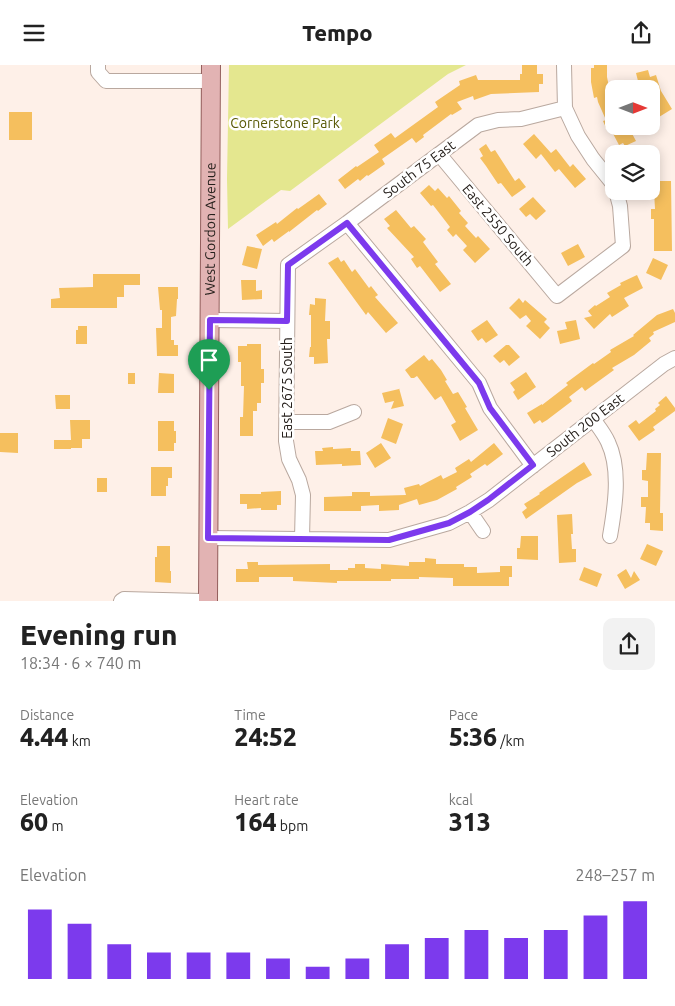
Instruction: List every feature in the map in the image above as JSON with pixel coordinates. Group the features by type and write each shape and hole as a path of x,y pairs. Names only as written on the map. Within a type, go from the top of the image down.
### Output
{"main road":[{"name":"West Gordon Avenue","path":"208,601 211,73"}],"street":[{"path":"98,65 98,72 106,81 211,73"},
{"path":"564,65 565,108 578,136 605,174"},
{"name":"South 75 East","path":"288,265 478,125 498,120 521,119 565,108"},
{"name":"East 2550 South","path":"439,154 558,296 623,246 618,200"},
{"path":"347,223 479,383 490,408 533,465"},
{"name":"East 2675 South","path":"288,265 286,441 289,459 299,480 303,495 302,539"},
{"path":"210,320 287,321"},
{"name":"South 200 East","path":"208,538 389,540 449,523 488,500 664,364 675,359"},
{"path":"287,422 329,422 354,412"},
{"path":"592,419 601,429 609,443 614,458 616,482 614,514 610,536"},
{"path":"470,512 483,531"},
{"path":"121,601 124,599 140,599 201,601"}],"green space":[{"name":"Cornerstone Park","path":"229,65 466,65 448,74 290,191 281,190 228,229"}],"building":[{"path":"522,65 537,65 537,74 543,74 543,84 539,84 539,92 491,94 474,100 473,96 457,102 462,109 451,114 423,135 424,137 416,143 412,138 382,159 385,164 368,176 360,181 358,179 345,189 338,180 379,152 374,145 391,133 395,138 438,107 435,102 460,85 459,81 476,75 478,80 520,80"},
{"path":"594,65 607,65 605,118 597,97 594,98 591,68 594,68"},
{"path":"648,70 650,77 656,75 658,80 638,80 636,73"},
{"path":"660,88 661,91 672,109 660,116"},
{"path":"9,112 32,112 32,140 9,140"},
{"path":"534,134 551,153 556,149 570,167 573,164 586,179 575,188 559,169 555,172 541,154 536,159 523,144"},
{"path":"614,135 633,135 636,141 627,145 623,143 619,145"},
{"path":"486,144 491,152 495,150 515,181 519,178 526,187 512,197 501,183 498,184 480,158 483,156 479,149"},
{"path":"660,181 671,181 672,251 654,251 654,219 651,219 651,209 655,209 654,200 660,200"},
{"path":"429,185 435,191 438,188 447,198 449,196 461,211 459,213 468,223 465,226 490,249 475,263 463,250 467,246 456,234 453,237 447,230 450,227 433,205 431,206 420,193"},
{"path":"319,194 327,204 274,242 272,239 263,246 256,235 276,222 277,224"},
{"path":"533,197 546,211 536,220 530,214 526,217 519,209"},
{"path":"396,210 411,228 414,226 426,239 423,242 438,262 435,264 451,284 440,292 420,266 417,268 411,259 414,257 387,228 390,226 384,219"},
{"path":"578,244 585,257 568,266 561,253"},
{"path":"247,246 262,249 257,269 242,265"},
{"path":"338,257 341,262 344,260 352,272 355,269 369,288 371,286 378,295 375,297 398,323 386,333 368,312 366,315 328,263"},
{"path":"653,258 668,265 661,280 646,273"},
{"path":"93,274 140,274 140,285 124,285 124,297 117,297 117,308 51,308 51,299 60,298 59,288 93,287"},
{"path":"637,275 643,288 624,298 629,306 612,317 610,314 594,329 584,318 592,316 588,311 610,297 607,293 621,285 620,283"},
{"path":"241,280 256,280 256,291 262,290 262,299 242,300"},
{"path":"158,287 178,287 176,316 171,317 171,340 174,340 174,345 178,345 178,356 157,356 156,328 162,328 162,310 160,310"},
{"path":"315,298 326,299 325,321 330,321 330,339 327,339 328,363 314,364 314,357 309,357 311,347 310,304 315,305"},
{"path":"519,298 523,303 525,300 547,319 544,322 550,328 540,339 526,326 531,321 526,315 520,319 509,308"},
{"path":"673,309 675,322 653,332 654,334 649,338 651,341 634,355 612,368 614,370 585,391 582,387 569,397 572,401 547,420 542,423 540,420 534,424 527,413 542,405 568,385 566,383 611,352 610,350 634,336 657,315"},
{"path":"487,320 498,335 486,343 482,338 478,341 471,331"},
{"path":"576,320 580,339 560,344 557,331 567,329 565,322"},
{"path":"78,326 87,326 87,344 76,344 76,330 78,330"},
{"path":"247,344 261,344 261,369 264,369 264,383 261,383 261,403 257,403 257,411 253,411 253,436 240,436 240,417 243,417 244,386 241,386 241,362 238,362 238,346 247,346"},
{"path":"506,345 509,345 520,357 509,366 504,360 500,363 493,356"},
{"path":"424,355 429,361 432,359 441,370 453,394 458,392 478,430 460,441 451,425 456,422 441,396 435,400 417,376 411,378 405,370"},
{"path":"526,372 536,387 518,400 513,392 515,390 510,383"},
{"path":"128,373 135,373 135,384 128,384"},
{"path":"159,373 174,374 174,393 158,393"},
{"path":"399,388 404,406 391,409 394,401 385,403 382,393"},
{"path":"55,395 70,395 70,409 56,409"},
{"path":"666,396 675,408 675,411 653,427 655,430 639,441 628,426 636,420 639,424 656,411 655,409 660,405 658,403"},
{"path":"388,418 403,424 396,444 381,438"},
{"path":"70,420 90,420 90,439 82,439 82,448 54,449 54,440 71,440"},
{"path":"158,421 174,421 176,443 174,443 174,451 158,451"},
{"path":"0,433 18,433 18,453 0,452"},
{"path":"381,443 391,458 375,468 366,453"},
{"path":"494,443 503,454 487,466 485,464 470,474 472,477 456,487 457,489 437,500 419,505 417,499 399,505 399,510 379,511 379,505 361,506 361,511 324,511 324,497 352,496 352,492 370,492 370,496 406,495 404,488 419,484 420,486 441,475 443,479 457,472 455,468 469,459 471,462"},
{"path":"333,447 333,449 351,448 351,451 360,451 361,465 316,465 315,451 323,451 322,448"},
{"path":"647,453 661,453 660,513 663,513 663,531 650,530 650,523 645,523 646,507 641,507 641,497 648,497 648,481 642,480 642,470 646,470"},
{"path":"584,462 592,475 577,483 526,519 522,512 527,508 524,504"},
{"path":"151,467 172,467 172,478 168,478 166,496 151,496"},
{"path":"97,478 107,478 107,492 97,492"},
{"path":"281,491 281,505 277,505 277,510 247,509 247,504 240,504 240,494 261,494 261,492"},
{"path":"572,514 572,549 576,549 576,562 559,563 557,515"},
{"path":"521,536 538,536 538,560 517,559 517,548 520,548"},
{"path":"647,544 663,551 656,566 640,559"},
{"path":"157,546 170,546 171,583 155,582"},
{"path":"425,558 436,559 436,564 464,564 464,567 477,567 477,573 500,572 500,566 512,566 512,577 509,577 509,586 453,586 453,578 419,577 419,579 391,579 391,581 337,581 337,583 293,581 293,577 259,577 259,582 236,582 236,569 248,569 247,562 258,562 258,565 330,564 330,570 348,570 348,568 355,568 355,564 365,564 365,568 381,569 381,564 409,566 409,562 425,562"},
{"path":"584,567 602,574 597,587 579,580"},
{"path":"626,569 631,578 634,571 640,580 625,589 617,575"}],"route":[{"path":"347,223 479,383 490,408 533,465 488,500 449,523 389,540 208,538 209,390 210,320 287,321 288,265 347,223"}]}
